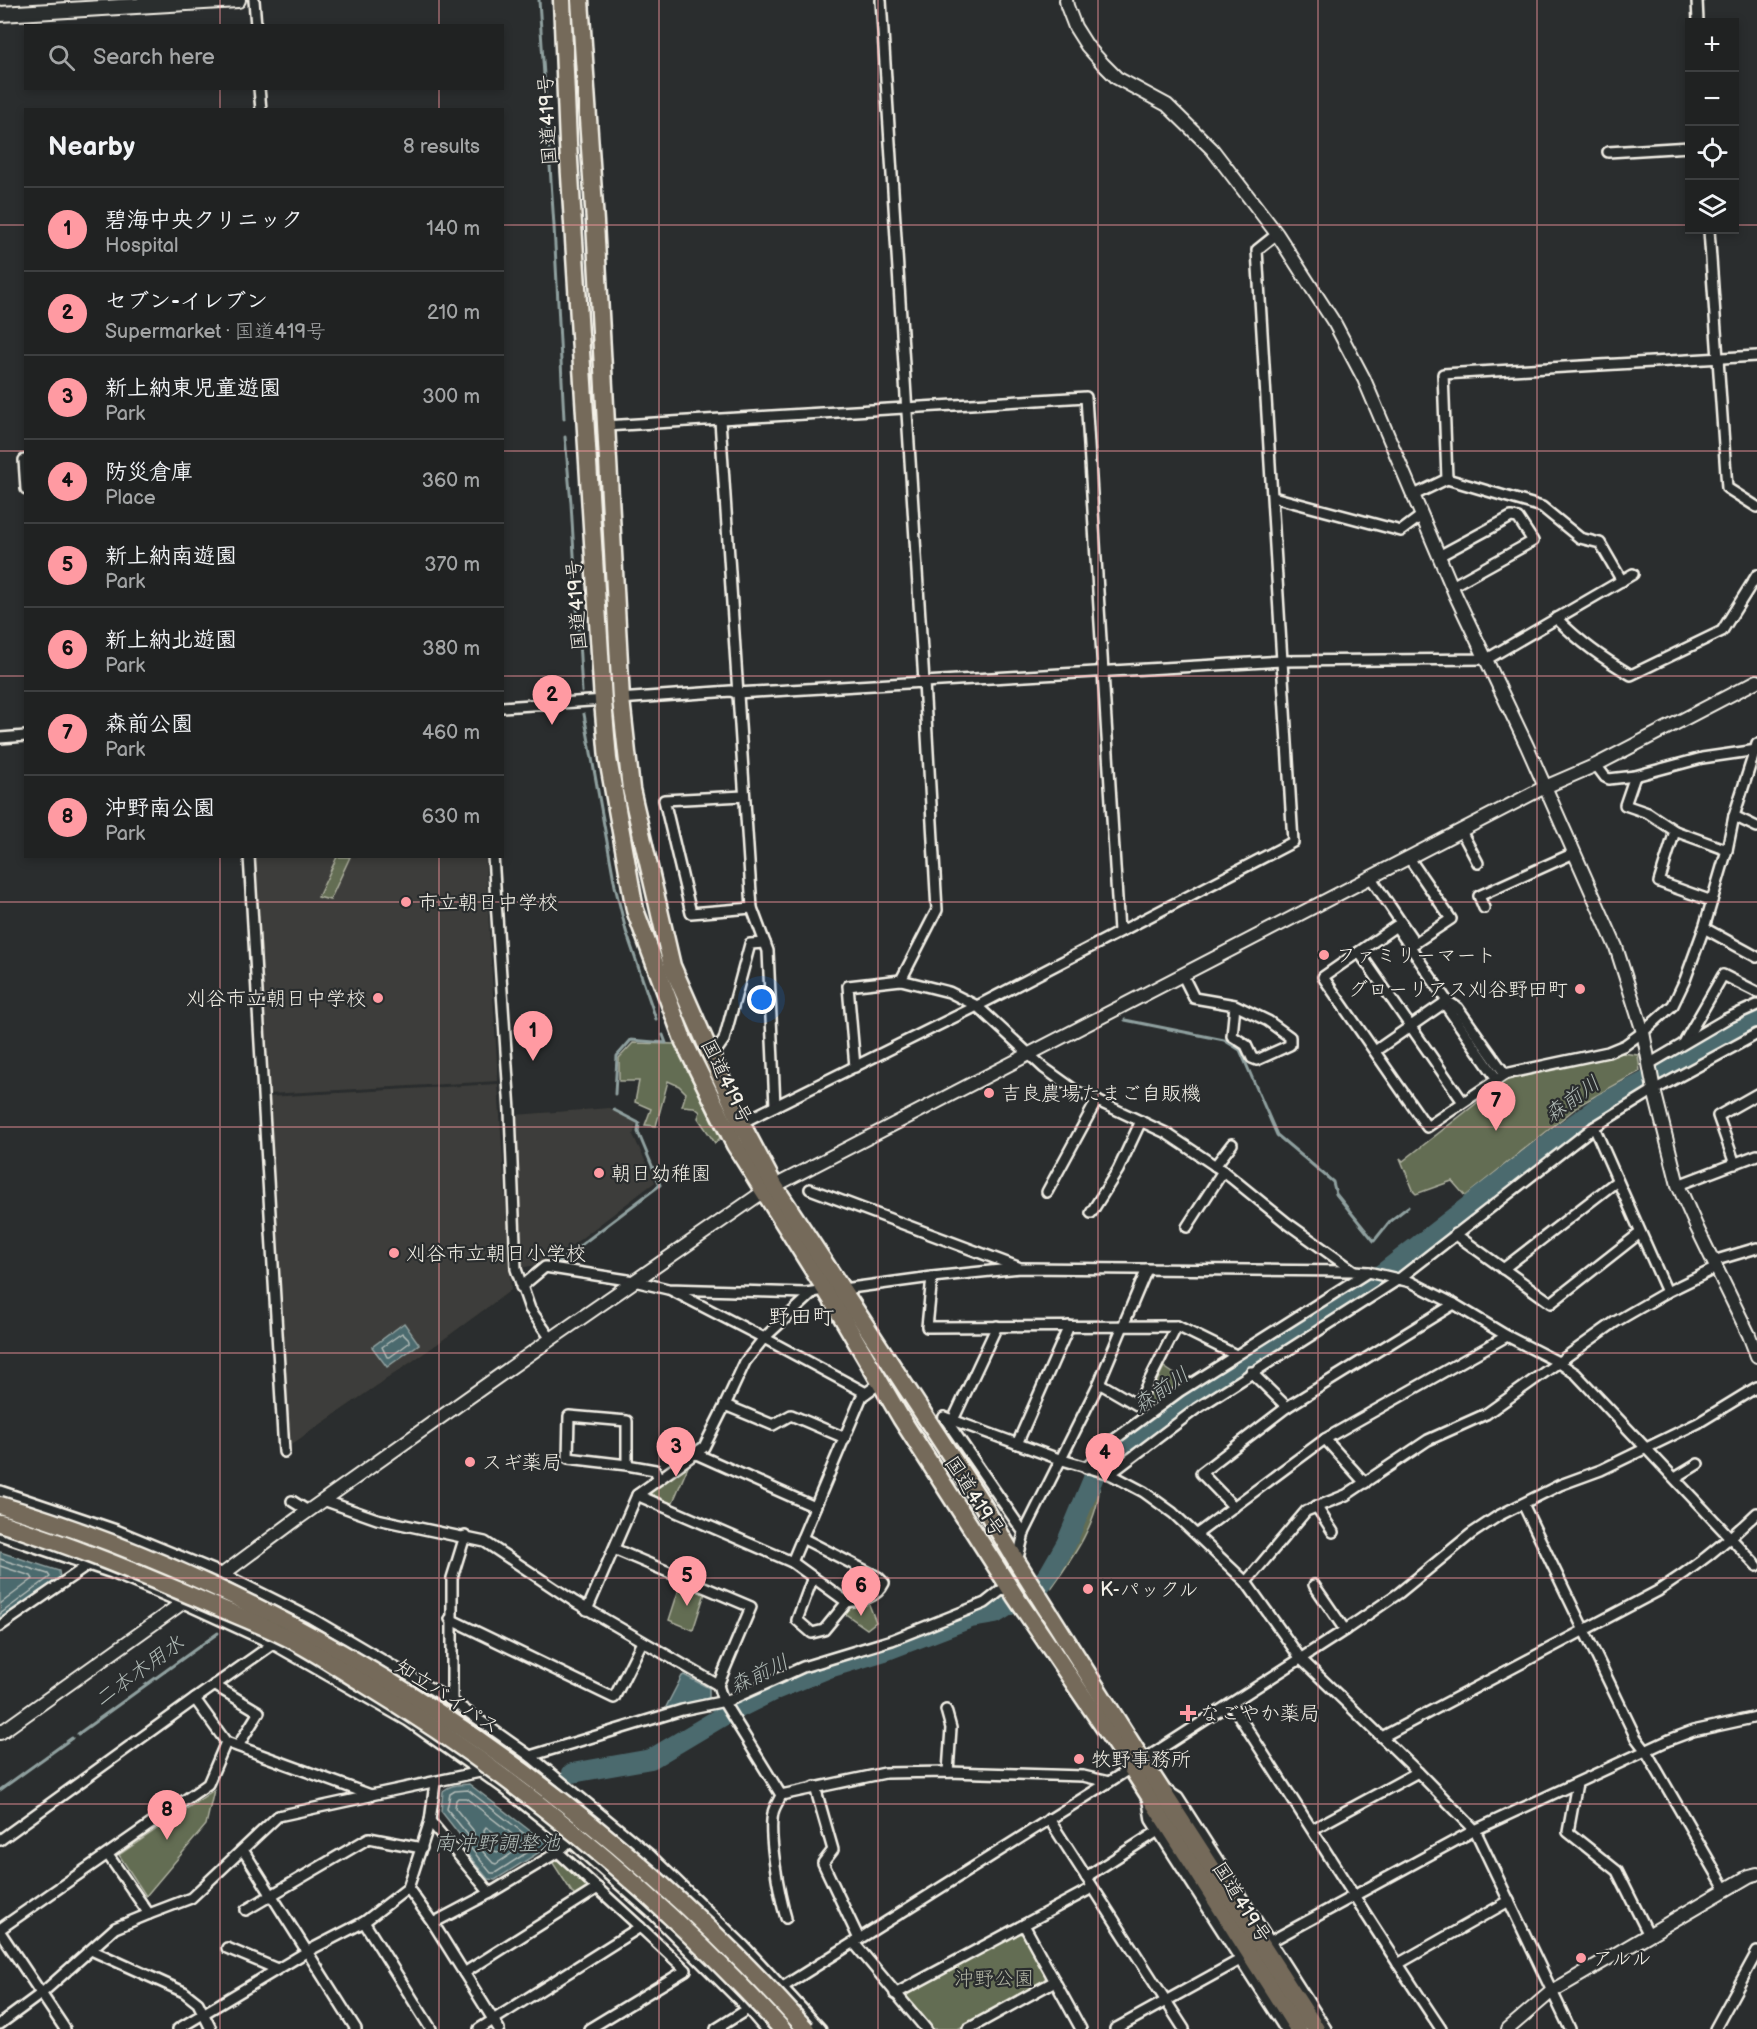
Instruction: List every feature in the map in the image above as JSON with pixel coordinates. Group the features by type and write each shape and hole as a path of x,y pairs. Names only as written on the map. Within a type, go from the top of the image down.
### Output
{"highway":[{"name":"国道419号","path":"562,0 569,156 603,701 608,759 635,910 684,1042 735,1145 843,1289 981,1502 1056,1624 1136,1764"},
{"name":"国道419号","path":"580,0 595,222 621,699 631,789 672,966 769,1190 820,1291 1010,1592 1136,1764 1316,2029"},
{"name":"知立バイパス","path":"0,1505 62,1523 176,1568 285,1622 412,1695 502,1757 588,1823 668,1891 734,1954 806,2029"},
{"name":"知立バイパス","path":"0,1523 60,1542 283,1635 407,1710 492,1769 578,1836 655,1903 742,1985 782,2029"},
{"name":"国道419号","path":"1152,1788 1298,2029"}],"main road":[{"path":"0,14 238,0"}],"street":[{"path":"254,0 256,24"},
{"path":"881,0 937,909 901,980"},
{"path":"1066,0 1075,27 1102,64 1117,78 1167,105 1212,149 1277,234 1345,342 1364,380 1452,586 1616,947 1643,1032 1654,1090 1678,1185 1757,1356"},
{"path":"1697,0 1698,18"},
{"path":"260,90 261,108"},
{"path":"1608,152 1685,147"},
{"path":"741,1123 977,1006 1293,842 1257,250 1277,234"},
{"path":"1709,234 1727,489 1757,507"},
{"path":"1447,479 1443,374 1757,356"},
{"path":"605,426 1086,397 1119,931"},
{"path":"720,420 736,693 752,908 768,951 775,1106"},
{"path":"1413,496 1447,479 1542,507 1580,538 1600,543 1622,581"},
{"path":"1273,497 1401,531 1421,516"},
{"path":"1439,556 1511,517 1518,518 1533,541 1452,586"},
{"path":"504,707 731,691 736,693 1282,660 1487,659 1634,574"},
{"path":"1556,618 1598,656 1631,675 1722,631 1757,575"},
{"path":"0,1733 551,1339 769,1190 1545,787 1596,765 1757,681"},
{"path":"0,738 24,736"},
{"path":"1501,1077 1458,1008 1445,1002 1396,927 1323,977 1427,1127 1501,1077 1608,1052 1625,1045 1643,1032 1673,1005 1685,980 1704,928 1727,850 1734,816 1756,748 1702,758 1635,776 1609,779 1596,765"},
{"path":"1635,776 1625,805 1648,813 1675,831 1727,850"},
{"path":"744,796 664,800 691,913 752,908"},
{"path":"1734,816 1757,827"},
{"path":"1461,831 1478,862"},
{"path":"1675,831 1659,882 1712,901"},
{"path":"1484,908 1479,896 1574,854"},
{"path":"249,858 284,1452"},
{"path":"493,858 510,1112 516,1269 530,1309 551,1339"},
{"path":"1371,878 1415,943 1451,919 1409,858"},
{"path":"1704,928 1757,957"},
{"path":"712,1057 724,1040 750,944 765,943"},
{"path":"1359,952 1463,1102"},
{"path":"1684,1043 1723,975 1757,992"},
{"path":"1183,976 1194,998 1235,1005 1268,1021 1290,1037 1290,1045 1257,1060 1252,1058 1246,1045 1232,1036 1235,1005"},
{"path":"855,1067 848,986 901,980 949,992 977,1006 1044,1068 1076,1090 1166,1133 1219,1169 1287,1223 1354,1271"},
{"path":"1375,1051 1445,1002"},
{"path":"1649,1064 1726,1019 1757,1005"},
{"path":"1110,1474 1196,1409 1399,1279 1593,1127 1654,1090 1757,1034"},
{"path":"1735,1164 1718,1116 1757,1094"},
{"path":"1047,1192 1097,1101"},
{"path":"1091,1213 1118,1170 1141,1121"},
{"path":"1593,1127 1667,1292"},
{"path":"1188,1227 1232,1143"},
{"path":"1678,1185 1757,1155"},
{"path":"1503,1269 1617,1181"},
{"path":"810,1189 1020,1268"},
{"path":"1455,1234 1551,1303 1640,1233"},
{"path":"1246,1582 1306,1511 1346,1495 1428,1440 1486,1414 1615,1322 1715,1264 1757,1248"},
{"path":"521,1287 545,1267 634,1281 668,1289 820,1291"},
{"path":"843,1289 932,1276 1020,1268 1354,1271 1411,1281 1507,1336 1558,1362 1575,1374 1757,1566"},
{"path":"1017,1562 1024,1533 1099,1383 1148,1269"},
{"path":"1086,1468 1115,1439 1180,1391 1368,1272"},
{"path":"932,1276 927,1327 1177,1326 1236,1355"},
{"path":"668,1289 866,1393"},
{"path":"587,1610 637,1495 704,1447 745,1362 764,1338 820,1291"},
{"path":"1234,1507 1201,1473 1287,1407 1454,1304"},
{"path":"953,1420 997,1326"},
{"path":"1017,1444 1069,1326"},
{"path":"1099,1383 1137,1405 1177,1326"},
{"path":"1197,1534 1325,1439 1507,1336"},
{"path":"1251,1372 1287,1407"},
{"path":"792,1562 862,1396 880,1383"},
{"path":"716,2029 1345,1630 1425,1574 1471,1534 1498,1516 1560,1485 1601,1470 1698,1424 1757,1387"},
{"path":"725,1405 772,1425 791,1416 845,1438"},
{"path":"627,1465 627,1421 569,1416 568,1458 655,1470 659,1479"},
{"path":"1024,1533 944,1417 1059,1459 1110,1474 1144,1492 1197,1534 1246,1582 1300,1659 1475,1830 1569,2029"},
{"path":"1325,1439 1365,1483"},
{"path":"694,1454 815,1508"},
{"path":"1675,1479 1698,1464"},
{"path":"0,1491 165,1547 311,1618 452,1701 530,1756 650,1855 744,1946 821,2029"},
{"path":"637,1495 792,1562 847,1602"},
{"path":"323,1500 377,1519 485,1542 587,1610 718,1685 734,1719 782,1795"},
{"path":"292,1501 308,1511"},
{"path":"1523,1504 1636,1738 1646,1751 1726,1890"},
{"path":"1316,1506 1333,1532"},
{"path":"1382,1737 1658,1591 1691,1570 1731,1538 1757,1513"},
{"path":"0,1535 112,1573 273,1644 408,1721 480,1772 570,1841 655,1916 765,2029"},
{"path":"452,1701 450,1619 452,1578 465,1536"},
{"path":"802,1538 878,1577 884,1583 881,1590 867,1599 847,1602 825,1630 812,1633 797,1620 813,1577"},
{"path":"614,1549 751,1607 718,1685"},
{"path":"0,1626 87,1566"},
{"path":"1314,1585 1345,1630"},
{"path":"530,1756 682,1710 725,1703 803,1667 892,1640 1010,1592"},
{"path":"450,1619 614,1698 642,1642"},
{"path":"0,1840 273,1644"},
{"path":"214,1685 259,1712 238,1746"},
{"path":"195,1699 226,1742 371,1796"},
{"path":"1231,1704 1441,2029"},
{"path":"946,1710 951,1728 948,1772"},
{"path":"1271,1941 1475,1830 1669,1740 1693,1731 1757,1718"},
{"path":"65,2029 0,1930 208,1784 226,1742"},
{"path":"0,2024 42,1994 115,1928 191,1898 278,1816 480,1772"},
{"path":"786,1918 778,1890 773,1838 773,1812 782,1795 885,1773 948,1772 1083,1776 1108,1782"},
{"path":"1313,1829 1418,1772"},
{"path":"178,2029 308,1951 364,1922 408,1888 430,1821 435,1783"},
{"path":"1577,1783 1568,1832 1617,1871 1649,1935"},
{"path":"815,1787 833,1850 823,1863 857,1941 895,1994 926,2029"},
{"path":"1285,2029 1151,1820 1152,1788 1178,1798 1326,2029"},
{"path":"1049,1819 1184,2029"},
{"path":"430,1821 490,1893"},
{"path":"1086,1877 1158,1831"},
{"path":"246,1910 369,1838 422,1848"},
{"path":"433,1923 490,1893 558,1852 570,1841"},
{"path":"243,1850 273,1894 356,2029"},
{"path":"558,1852 686,1970 589,2029"},
{"path":"108,1855 149,1914"},
{"path":"1508,2029 1551,1992 1757,1874"},
{"path":"895,1994 1092,1887"},
{"path":"408,1888 433,1923 499,2029"},
{"path":"464,1974 598,1888"},
{"path":"1398,1964 1509,1901"},
{"path":"364,1922 431,2029"},
{"path":"1024,1925 1080,2029"},
{"path":"479,2029 640,1927"},
{"path":"227,1948 278,1969"},
{"path":"91,1950 183,1992 198,2003 211,2029"},
{"path":"1715,2029 1757,1952"},
{"path":"1115,2029 1240,1960"},
{"path":"968,2029 1054,1982"}],"shaded area":[{"name":"刈谷市立朝日中学校","path":"254,858 485,858 498,1081 268,1094"},
{"name":"刈谷市立朝日小学校","path":"498,1084 511,1290 289,1446 268,1097"},
{"path":"610,1108 637,1123 633,1135 655,1182 549,1263 519,1268 515,1115"}],"green space":[{"path":"337,858 350,858 330,900 318,897"},
{"path":"633,1043 675,1044 720,1138 715,1143 698,1118 700,1112 694,1107 682,1106 686,1093 679,1086 668,1081 656,1126 645,1125 651,1109 635,1102 639,1081 619,1081 619,1058"},
{"path":"1621,1053 1638,1055 1640,1071 1581,1104 1466,1197 1452,1181 1416,1194 1414,1192 1400,1158 1403,1161 1505,1081"},
{"path":"1164,1367 1189,1384 1148,1413 1144,1406"},
{"path":"690,1462 670,1509 646,1499 647,1493"},
{"path":"1099,1483 1095,1510 1084,1538 1052,1587 1050,1576 1067,1544 1092,1485"},
{"path":"680,1586 705,1593 693,1630 669,1620"},
{"path":"866,1597 876,1622 867,1629 840,1610"},
{"path":"214,1790 206,1825 146,1896 119,1855"},
{"path":"556,1857 591,1887 575,1897 551,1860"},
{"name":"沖野公園","path":"1019,1933 1024,1934 1046,1976 1044,1981 958,2029 932,2029 906,1999 908,1994"}],"water":[{"path":"404,1323 419,1344 387,1367 372,1347"},
{"path":"0,1552 59,1571 60,1578 0,1621"},
{"path":"682,1676 709,1688 709,1698 666,1707"},
{"name":"南沖野調整池","path":"469,1784 546,1843 546,1848 495,1880 488,1879 459,1844 463,1839 441,1811 443,1791 452,1786"}],"waterway":[{"path":"539,0 564,419"},
{"path":"565,437 582,692"},
{"path":"584,714 615,886 626,931 656,1019"},
{"path":"1125,1020 1224,1040 1240,1050 1277,1135 1333,1182 1336,1194 1374,1241 1390,1221 1408,1207"},
{"name":"森前川","path":"572,1773 651,1759 723,1716 775,1690 829,1668 885,1651 971,1618 995,1614 1039,1587 1066,1544 1095,1474 1106,1460 1187,1400 1370,1283 1602,1104 1664,1072 1705,1046 1757,1022"},
{"path":"615,1094 617,1056 631,1040 666,1043 663,1035"},
{"path":"556,1264 660,1185 638,1132 639,1123 614,1110"},
{"name":"二本木用水","path":"78,1734 218,1633"},
{"name":"二本木用水","path":"0,1790 72,1738"}],"place":[{"name":"セブン-イレブン","path":"552,725"},
{"name":"市立朝日中学校","path":"406,902"},
{"name":"ファミリーマート","path":"1324,955"},
{"name":"グローリアス刈谷野田町","path":"1580,989"},
{"name":"刈谷市立朝日中学校","path":"378,998"},
{"name":"碧海中央クリニック","path":"533,1061"},
{"name":"吉良農場たまご自販機","path":"989,1093"},
{"name":"森前公園","path":"1496,1131"},
{"name":"朝日幼稚園","path":"599,1173"},
{"name":"刈谷市立朝日小学校","path":"394,1253"},
{"name":"スギ薬局","path":"470,1462"},
{"name":"新上納東児童遊園","path":"676,1477"},
{"name":"防災倉庫","path":"1105,1483"},
{"name":"K-パックル","path":"1088,1589"},
{"name":"新上納南遊園","path":"687,1606"},
{"name":"新上納北遊園","path":"861,1616"},
{"name":"なごやか薬局","path":"1188,1713"},
{"name":"牧野事務所","path":"1079,1759"},
{"name":"沖野南公園","path":"167,1840"},
{"name":"アルル","path":"1581,1958"}],"district":[{"name":"野田町","path":"801,1316"}]}
